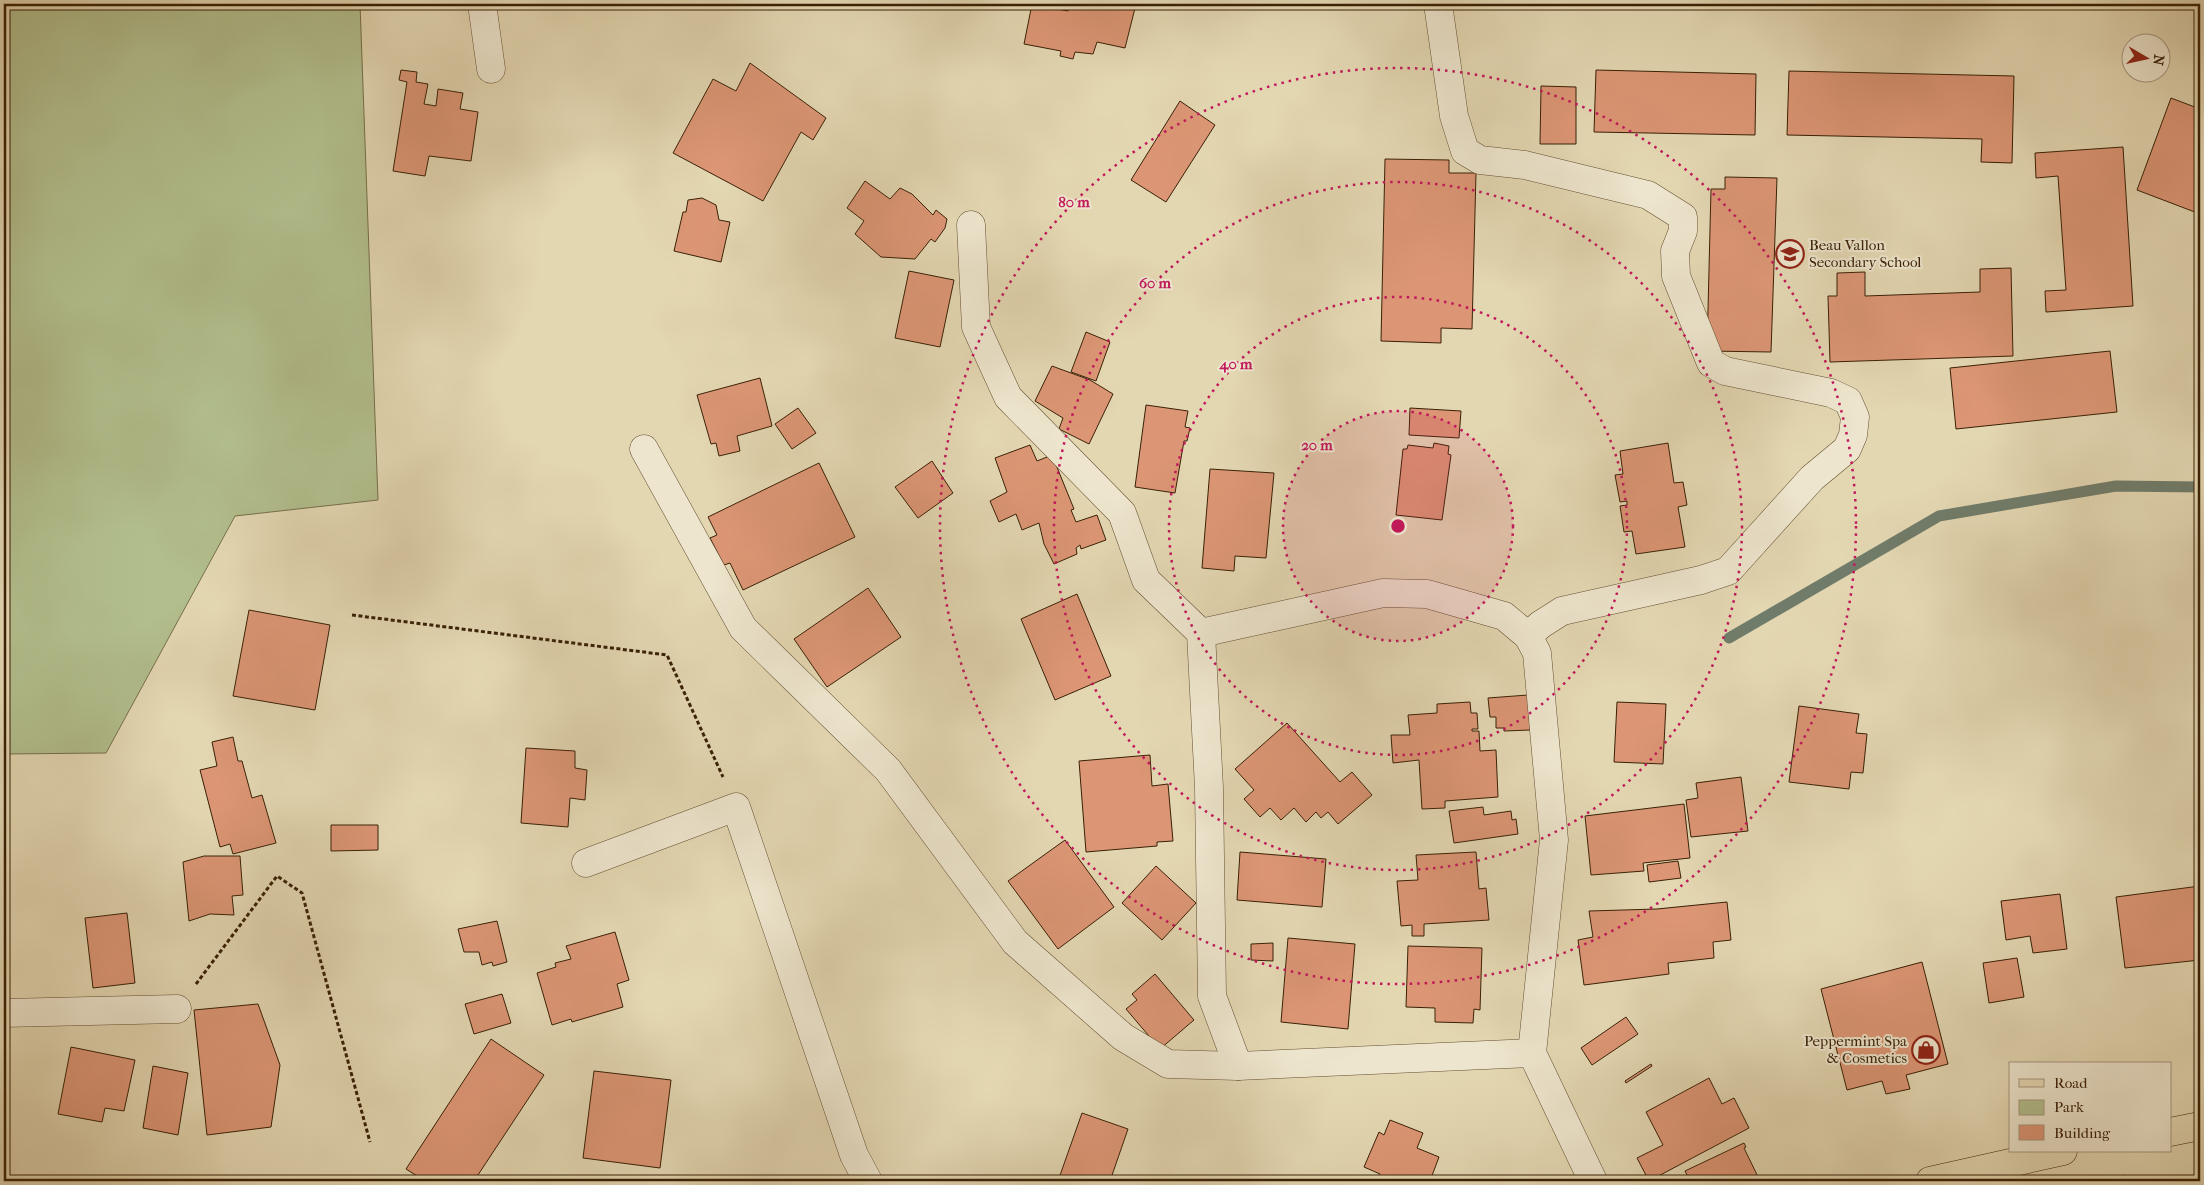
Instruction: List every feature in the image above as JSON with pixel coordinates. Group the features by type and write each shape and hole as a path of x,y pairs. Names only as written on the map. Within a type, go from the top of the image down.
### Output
{"main road":[{"path":"2172,1132 2200,1126"},
{"path":"1930,1181 2059,1152"}],"street":[{"path":"482,4 491,68"},
{"path":"1438,4 1454,116 1465,151 1480,160 1525,165 1648,195 1671,208 1683,218 1683,231 1675,252 1676,276 1711,363 1725,371 1831,393 1848,400 1855,417 1853,435 1846,449 1812,478 1728,571 1701,580 1562,611 1540,624 1528,636"},
{"path":"971,225 976,327 1008,398 1122,513 1146,580 1201,633 1209,788 1212,996 1238,1066"},
{"path":"644,449 743,628 888,770 1015,942 1123,1036 1168,1064 1238,1066 1532,1052"},
{"path":"1201,633 1383,593 1392,593 1427,594 1504,616 1528,636 1537,653 1554,840 1532,1052 1594,1181"},
{"path":"586,863 736,807 854,1155 868,1181"},
{"path":"4,1013 177,1009"}],"path":[{"path":"2197,381 2200,384"},
{"path":"352,615 667,655 736,807"},
{"path":"177,1009 277,876 302,893 370,1142"}],"green space":[{"path":"4,4 360,4 378,500 235,516 106,753 4,754"}],"building":[{"path":"1032,4 1068,11 1070,4 1136,4 1125,48 1097,42 1093,54 1075,52 1073,59 1060,56 1061,51 1024,44"},
{"path":"750,63 826,118 813,140 801,132 763,201 673,153 713,79 736,91"},
{"path":"401,70 417,72 416,82 428,84 424,104 436,106 438,89 463,93 460,109 478,112 471,161 429,156 425,176 393,171 407,82 399,80"},
{"path":"1596,70 1756,74 1755,135 1594,132"},
{"path":"1789,71 2014,76 2012,163 1981,162 1982,139 1787,135"},
{"path":"1541,86 1576,87 1576,144 1540,144"},
{"path":"2171,98 2200,109 2200,214 2137,190"},
{"path":"1180,101 1215,125 1166,202 1131,180"},
{"path":"2123,147 2133,306 2046,312 2045,291 2066,290 2058,176 2036,178 2035,153"},
{"path":"1385,159 1449,160 1449,173 1476,173 1472,329 1441,328 1441,343 1381,341"},
{"path":"1725,177 1777,178 1771,352 1707,351 1711,189 1725,189"},
{"path":"865,181 890,199 900,188 912,194 933,215 936,210 947,219 945,228 935,242 931,239 915,259 881,257 855,234 864,221 847,208"},
{"path":"702,198 716,205 719,220 730,222 721,262 674,251 683,212 686,212 688,200"},
{"path":"2011,268 2013,356 1830,362 1828,296 1837,296 1837,273 1865,272 1865,296 1980,292 1980,269"},
{"path":"909,271 954,280 940,347 895,338"},
{"path":"1086,332 1110,342 1096,381 1071,372"},
{"path":"2110,351 2117,412 1956,429 1950,368"},
{"path":"1052,366 1090,380 1113,394 1089,444 1059,429 1063,418 1035,401"},
{"path":"760,378 772,426 737,436 740,451 719,456 716,443 711,444 697,395"},
{"path":"1146,405 1188,411 1185,427 1190,428 1187,441 1184,441 1175,493 1135,487"},
{"path":"798,408 816,433 792,449 775,424"},
{"path":"1410,408 1461,411 1459,438 1409,435"},
{"path":"1434,443 1449,446 1448,454 1451,455 1442,520 1396,515 1403,449 1407,449 1408,445 1433,448"},
{"path":"1668,443 1674,483 1683,482 1687,505 1678,507 1685,547 1636,554 1632,531 1624,532 1620,506 1627,505 1627,501 1620,502 1615,475 1623,474 1620,451"},
{"path":"1030,445 1037,461 1052,455 1074,509 1071,510 1076,522 1097,515 1106,540 1081,549 1080,545 1076,548 1077,554 1054,564 1044,544 1039,523 1022,530 1016,514 999,522 990,501 1007,492 995,458"},
{"path":"932,461 953,493 918,518 895,487"},
{"path":"819,463 855,537 743,590 730,563 724,565 710,538 717,535 708,517"},
{"path":"1210,469 1274,473 1266,558 1235,556 1234,571 1202,568"},
{"path":"868,588 901,637 827,687 794,639"},
{"path":"1077,594 1111,676 1055,700 1021,619"},
{"path":"249,610 330,625 315,710 233,696"},
{"path":"1528,695 1530,730 1504,731 1504,728 1496,728 1496,717 1490,717 1488,698"},
{"path":"1470,702 1471,713 1477,713 1478,729 1472,729 1472,731 1479,731 1480,751 1496,750 1498,797 1445,801 1445,808 1422,809 1419,760 1393,763 1391,735 1410,735 1408,715 1437,713 1437,704"},
{"path":"1617,702 1666,704 1663,764 1614,762"},
{"path":"1799,706 1859,714 1856,733 1867,734 1863,773 1851,772 1849,789 1789,782"},
{"path":"1287,723 1340,782 1352,772 1372,795 1338,824 1328,812 1321,818 1316,812 1306,822 1294,808 1281,820 1270,808 1260,817 1244,799 1254,790 1235,769"},
{"path":"233,737 238,761 242,761 252,798 262,795 276,843 233,854 230,844 220,847 200,770 217,766 212,742"},
{"path":"526,748 575,751 575,768 587,770 585,800 570,798 568,827 521,823"},
{"path":"1150,755 1152,786 1168,784 1173,841 1157,842 1157,846 1086,852 1079,761"},
{"path":"1741,777 1748,831 1691,837 1686,800 1698,798 1696,783"},
{"path":"1684,804 1690,858 1643,863 1644,871 1591,875 1585,816"},
{"path":"1483,807 1484,815 1511,811 1512,820 1516,819 1518,834 1454,843 1449,811"},
{"path":"2200,808 2200,833 2196,833"},
{"path":"331,825 378,825 378,850 331,851"},
{"path":"1065,840 1114,907 1058,949 1008,881"},
{"path":"1240,852 1326,859 1322,907 1237,900"},
{"path":"1476,852 1479,889 1486,888 1489,920 1424,924 1424,936 1412,936 1412,925 1401,926 1397,881 1418,880 1416,855"},
{"path":"204,856 240,856 243,895 232,896 234,915 210,914 189,921 183,862"},
{"path":"1678,861 1681,878 1649,882 1647,865"},
{"path":"1156,866 1196,903 1162,940 1122,903"},
{"path":"2200,886 2200,960 2125,968 2116,897"},
{"path":"2060,894 2067,949 2033,953 2030,936 2006,940 2001,901"},
{"path":"1727,902 1731,940 1713,942 1714,958 1668,963 1669,974 1584,985 1578,940 1593,937 1589,911 1657,909"},
{"path":"127,913 135,983 93,988 85,918"},
{"path":"497,921 507,962 493,966 492,962 482,965 479,952 464,952 458,929"},
{"path":"615,932 629,980 617,984 623,1007 572,1022 571,1019 552,1025 537,973 556,967 555,963 571,959 566,946"},
{"path":"1288,938 1355,944 1348,1029 1281,1022"},
{"path":"1273,943 1273,961 1251,960 1251,944"},
{"path":"1408,946 1482,948 1480,1010 1474,1009 1473,1023 1435,1022 1435,1008 1406,1007"},
{"path":"2017,958 2024,997 1989,1003 1983,963"},
{"path":"1922,962 1948,1064 1906,1075 1910,1089 1886,1094 1882,1081 1847,1090 1821,989"},
{"path":"1155,974 1194,1020 1160,1049 1126,1009 1137,1000 1132,994"},
{"path":"502,994 511,1023 474,1034 465,1004"},
{"path":"258,1004 280,1065 271,1127 207,1135 194,1010"},
{"path":"1626,1017 1638,1034 1592,1065 1581,1048"},
{"path":"491,1039 544,1075 474,1181 425,1181 406,1169"},
{"path":"71,1047 135,1060 124,1111 105,1108 102,1122 58,1114"},
{"path":"1651,1064 1652,1066 1626,1083 1625,1081"},
{"path":"153,1066 188,1073 178,1135 143,1128"},
{"path":"594,1071 671,1080 660,1168 583,1158"},
{"path":"1709,1078 1722,1104 1734,1098 1749,1128 1649,1181 1637,1158 1663,1145 1646,1112"},
{"path":"1082,1113 1128,1129 1110,1181 1058,1181"},
{"path":"1390,1120 1423,1133 1417,1148 1439,1157 1430,1181 1377,1181 1380,1174 1364,1167 1379,1132 1384,1135"},
{"path":"1744,1143 1746,1147 1744,1148 1760,1181 1690,1181 1685,1171"},
{"path":"2125,1175 2126,1181 2099,1181"},
{"path":"2145,1179 2170,1181 2145,1181"}],"waterway":[{"path":"1729,638 1939,516 2116,486 2200,487"}],"place":[{"name":"Beau Vallon Secondary School","path":"1790,254"},
{"name":"Peppermint Spa & Cosmetics","path":"1926,1050"}]}
